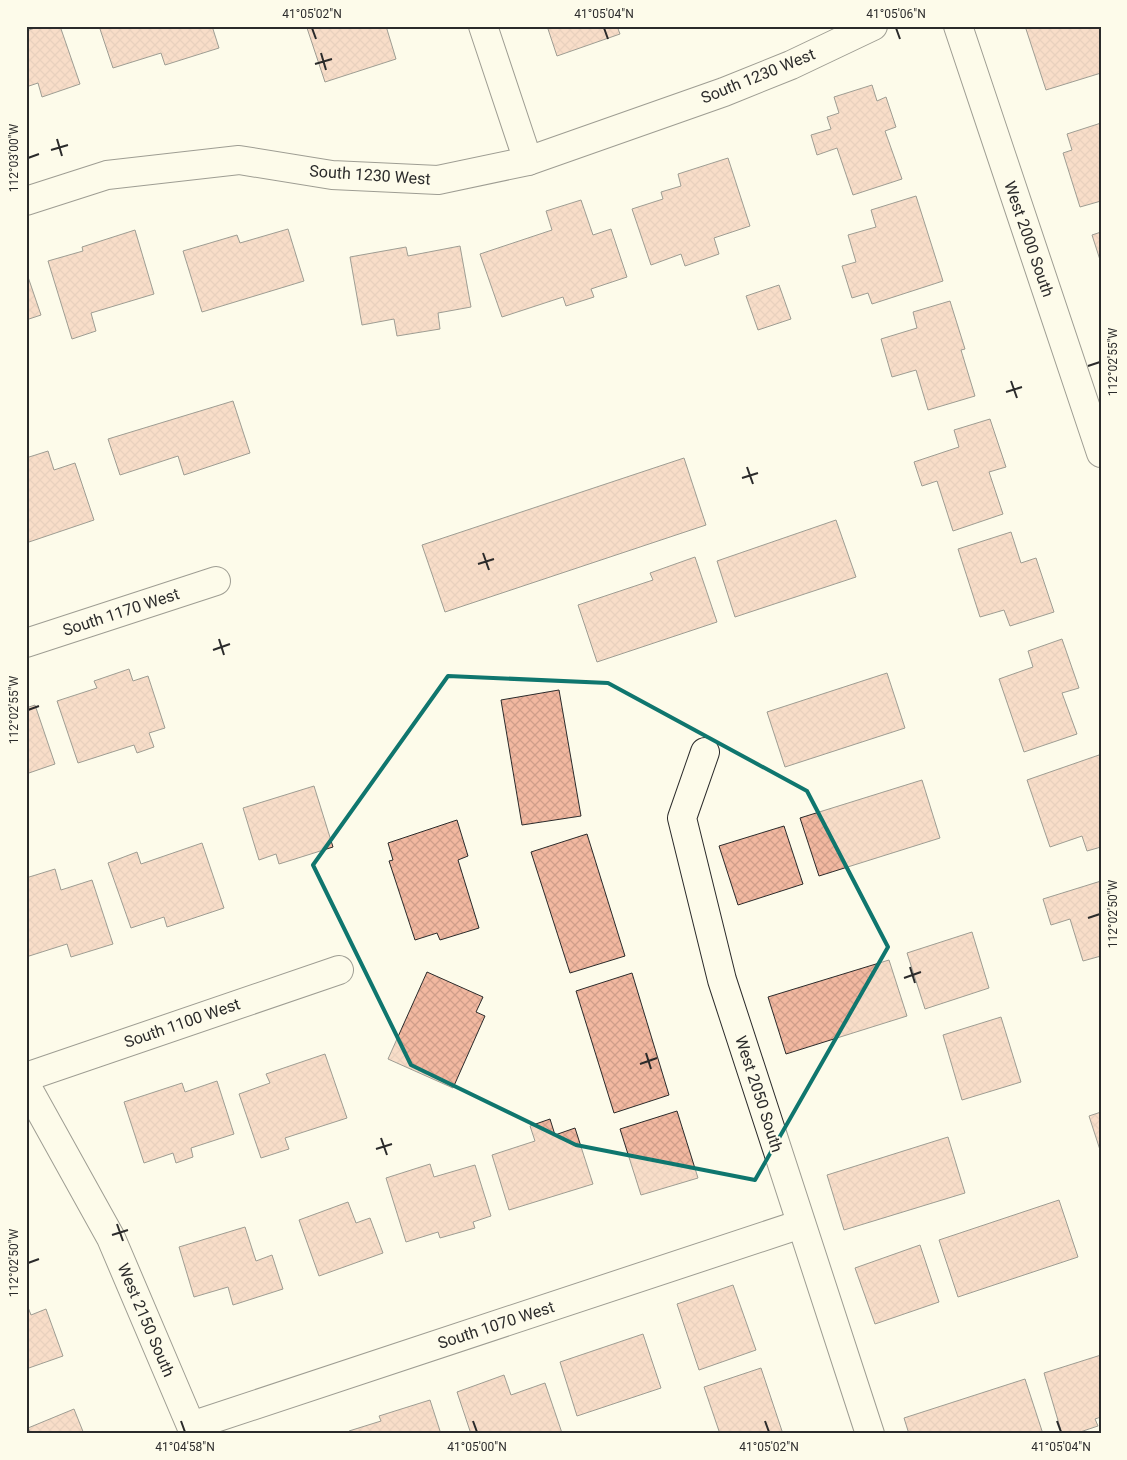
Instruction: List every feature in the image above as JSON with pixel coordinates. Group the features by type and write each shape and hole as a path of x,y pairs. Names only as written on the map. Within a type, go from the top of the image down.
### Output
{"street":[{"path":"483,26 528,161"},
{"name":"South 1230 West","path":"26,201 107,175 238,160 332,175 438,180 528,161 724,92 791,65 873,26"},
{"name":"West 2000 South","path":"958,26 1101,453"},
{"name":"South 1170 West","path":"26,643 216,581"},
{"name":"West 2050 South","path":"705,752 682,818 722,980 870,1434"},
{"name":"South 1100 West","path":"26,1077 338,970"},
{"name":"West 2150 South","path":"26,1085 111,1238 191,1426"},
{"name":"South 1070 West","path":"191,1426 801,1224"}],"highlighted area":[{"path":"448,676 608,683 807,791 888,947 755,1180 576,1145 411,1065 313,865"}],"building":[{"path":"41,26 60,26 80,84 42,97 38,83 26,87 26,31"},
{"path":"99,26 212,26 219,48 165,65 161,53 113,68"},
{"path":"314,26 386,26 396,59 325,82 307,28"},
{"path":"547,26 617,26 620,34 557,56"},
{"path":"1025,26 1101,26 1101,73 1046,90"},
{"path":"872,85 877,101 886,97 896,127 885,131 902,179 853,195 837,148 817,155 811,135 831,129 827,117 839,113 834,97"},
{"path":"1101,123 1101,201 1080,207 1063,153 1072,150 1067,134"},
{"path":"728,158 750,226 714,238 719,254 685,266 681,254 651,265 632,209 663,199 661,192 681,186 678,174"},
{"path":"916,196 943,281 872,304 868,293 852,298 842,266 856,262 848,235 876,227 871,210"},
{"path":"581,200 593,235 611,229 627,277 591,289 594,297 566,306 563,297 502,317 480,254 552,230 546,211"},
{"path":"288,229 304,281 202,312 183,251 237,235 240,243"},
{"path":"135,230 154,294 91,313 96,331 72,339 48,261 83,251 82,247"},
{"path":"1101,232 1101,263 1092,235"},
{"path":"460,246 471,307 438,313 440,329 397,336 394,319 362,325 350,257 406,247 408,256"},
{"path":"26,271 41,315 26,320"},
{"path":"779,285 791,319 758,330 746,296"},
{"path":"950,301 965,349 961,350 975,396 928,410 916,370 892,377 881,339 917,328 913,312"},
{"path":"233,401 250,453 184,475 178,456 120,475 108,439"},
{"path":"990,419 1006,467 989,472 1003,514 953,531 937,481 922,486 914,462 959,447 954,430"},
{"path":"48,451 54,470 75,463 94,520 26,543 26,458"},
{"path":"684,458 706,525 445,612 422,545"},
{"path":"836,520 856,577 735,617 717,561"},
{"path":"1011,532 1021,563 1036,558 1054,612 1010,626 1004,610 980,617 958,549"},
{"path":"695,557 717,622 597,662 578,605 653,580 650,573"},
{"path":"1062,639 1079,688 1062,693 1077,734 1024,752 999,679 1033,667 1028,651"},
{"path":"129,669 133,681 148,676 165,728 149,733 154,747 137,753 134,745 78,763 57,701 97,688 94,681"},
{"path":"887,673 905,728 785,767 767,712"},
{"path":"559,690 581,816 522,825 501,700"},
{"path":"35,705 55,764 26,774 26,708"},
{"path":"1099,755 1101,761 1101,847 1087,851 1082,836 1050,847 1027,780"},
{"path":"922,780 940,838 819,876 800,818"},
{"path":"314,786 333,847 279,864 276,854 259,860 243,808"},
{"path":"457,820 468,856 458,860 479,928 440,940 437,933 415,940 389,861 393,860 388,843"},
{"path":"784,826 803,884 738,905 719,846"},
{"path":"587,834 625,956 570,973 531,852"},
{"path":"202,843 224,908 167,927 164,917 131,928 108,863 137,852 141,864"},
{"path":"55,869 61,890 92,880 113,944 71,957 67,944 26,957 26,878"},
{"path":"1101,881 1101,956 1083,961 1070,919 1051,925 1043,899"},
{"path":"972,932 989,988 925,1009 907,953"},
{"path":"889,960 907,1016 786,1054 768,997"},
{"path":"427,972 483,997 476,1012 485,1016 453,1088 388,1059"},
{"path":"632,973 669,1095 614,1113 576,991"},
{"path":"1001,1017 1021,1082 962,1100 943,1035"},
{"path":"325,1054 347,1118 285,1138 289,1149 261,1158 239,1094 270,1083 266,1074"},
{"path":"217,1081 234,1134 191,1148 193,1157 176,1163 173,1153 144,1163 124,1102 182,1083 185,1092"},
{"path":"677,1111 698,1178 641,1195 620,1129"},
{"path":"1101,1112 1101,1153 1089,1116"},
{"path":"550,1119 555,1135 575,1128 593,1184 509,1210 492,1155 535,1141 530,1126"},
{"path":"948,1137 965,1193 844,1230 827,1175"},
{"path":"430,1164 434,1177 475,1165 491,1216 473,1222 475,1228 440,1238 438,1232 406,1242 386,1178"},
{"path":"1059,1200 1078,1257 958,1297 939,1240"},
{"path":"348,1202 356,1223 370,1218 383,1253 319,1276 299,1220"},
{"path":"245,1227 256,1261 272,1255 283,1289 233,1305 228,1287 194,1297 179,1247"},
{"path":"920,1245 939,1302 875,1324 855,1268"},
{"path":"733,1285 756,1350 699,1370 677,1304"},
{"path":"26,1302 31,1315 46,1309 63,1356 26,1369"},
{"path":"643,1334 661,1388 577,1416 560,1362"},
{"path":"1101,1355 1101,1417 1095,1419 1098,1426 1074,1434 1062,1434 1044,1373"},
{"path":"761,1368 783,1434 720,1434 704,1387"},
{"path":"504,1375 511,1395 545,1383 562,1433 471,1434 457,1392"},
{"path":"1025,1379 1043,1434 909,1434 904,1418"},
{"path":"430,1400 441,1434 349,1434 349,1431 381,1421 379,1416"},
{"path":"74,1409 84,1434 31,1434 28,1428"}]}
